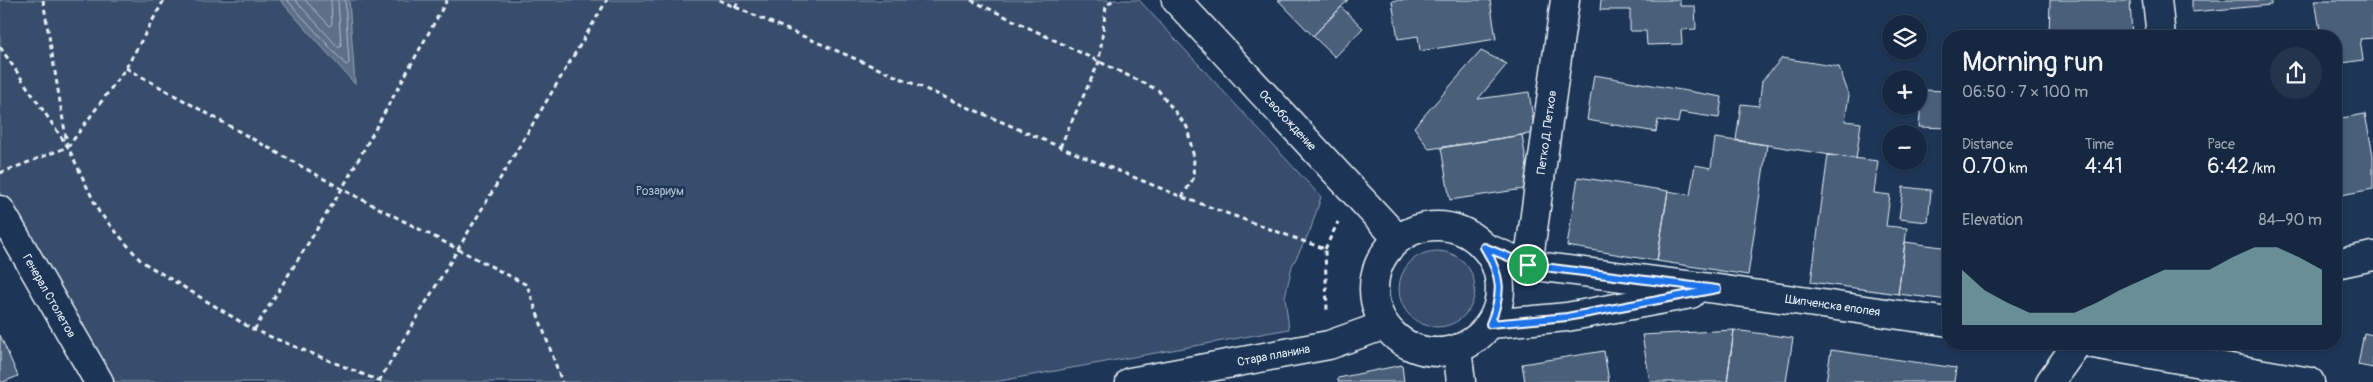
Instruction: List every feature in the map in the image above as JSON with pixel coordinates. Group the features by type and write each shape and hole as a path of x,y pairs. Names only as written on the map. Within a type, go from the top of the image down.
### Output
{"main road":[{"name":"Освобождение","path":"1176,0 1398,240"},
{"name":"Петко Д. Петков","path":"1528,265 1565,0"},
{"path":"2157,0 2160,30"},
{"name":"Генерал Столетов","path":"0,210 99,382"},
{"path":"1433,226 1452,228 1470,235 1484,247 1495,265 1500,285 1498,305 1490,324 1475,339 1457,349 1437,352 1418,349 1399,340 1385,325 1377,308 1374,289 1375,280 1377,270 1385,253 1398,240 1415,230 1433,226"},
{"name":"Шипченска епопея","path":"1484,247 1528,265 1717,289 1942,321"},
{"path":"2342,263 2373,256"},
{"name":"Шипченска епопея","path":"1490,324 1567,317 1717,289"},
{"name":"Стара планина","path":"1130,382 1329,345 1385,325"},
{"path":"1457,349 1461,382"},
{"path":"2050,382 2073,350"},
{"path":"2158,350 2190,353 2310,382"}],"path":[{"path":"43,0 68,147"},
{"path":"0,173 68,147 126,68 164,0"},
{"path":"254,330 342,189 448,0"},
{"path":"0,47 68,147 99,212 141,261 254,330 380,382 607,0"},
{"path":"719,0 1060,147 1182,197 1325,249 1329,345"},
{"path":"736,7 739,0"},
{"path":"971,0 1158,90 1187,126 1194,158 1194,172 1193,179 1182,197"},
{"path":"1060,147 1099,62 1106,6 1113,0"},
{"path":"126,68 342,189 527,286 562,382"}],"green space":[{"name":"Розариум","path":"0,0 1139,0 1321,197 1310,231 1292,266 1285,297 1289,329 994,382 115,382 0,206"},
{"path":"1430,251 1444,251 1458,257 1469,268 1475,282 1472,304 1464,316 1444,327 1430,327 1416,321 1405,310 1399,296 1399,282 1405,268 1416,257"}],"water":[{"path":"280,0 349,0 355,84"}],"building":[{"path":"1278,0 1348,0 1313,36"},
{"path":"1490,0 1496,39 1420,51 1418,36 1398,39 1392,1"},
{"path":"1601,0 1680,0 1680,6 1695,6 1696,29 1681,30 1682,44 1647,45 1646,31 1630,31 1630,10 1600,10"},
{"path":"2050,0 2130,0 2132,30 2049,30"},
{"path":"2192,0 2271,0 2271,5 2192,12"},
{"path":"2315,0 2373,0 2373,38 2360,39 2363,60 2342,63 2342,30 2320,30"},
{"path":"1341,7 1363,28 1335,57 1313,36"},
{"path":"1481,51 1507,64 1478,99 1529,92 1535,133 1429,149 1414,127"},
{"path":"1782,58 1839,67 1849,95 1845,121 1861,123 1856,159 1736,140 1741,104 1759,106 1762,81"},
{"path":"1594,75 1722,97 1719,118 1680,112 1678,123 1658,120 1656,132 1587,120"},
{"path":"1927,90 1942,91 1942,128 1919,125 1920,115 1927,115"},
{"path":"2365,114 2373,155 2373,189 2342,195 2342,118"},
{"path":"1522,135 1530,188 1450,200 1441,148"},
{"path":"1715,138 1767,145 1748,275 1657,261 1668,191 1690,195 1695,165 1711,168"},
{"path":"1828,155 1878,161 1874,193 1890,195 1886,226 1907,228 1898,294 1811,282"},
{"path":"1578,177 1668,191 1657,261 1567,246"},
{"path":"1903,187 1931,190 1928,222 1899,219"},
{"path":"1905,242 1942,247 1942,299 1898,294"},
{"path":"1734,330 1793,338 1786,382 1727,382"},
{"path":"1734,330 1727,382 1650,382 1642,335"},
{"path":"2364,333 2373,335 2373,368 2358,365"},
{"path":"0,335 18,376 3,382 0,382"},
{"path":"1831,350 1956,368 1954,382 1826,382"},
{"path":"1604,351 1609,382 1525,382 1522,364"},
{"path":"1402,365 1404,382 1338,382 1338,378"}],"route":[{"path":"1484,247 1528,265 1717,289 1567,317 1490,324 1498,305 1500,285 1495,265 1484,247"}]}
